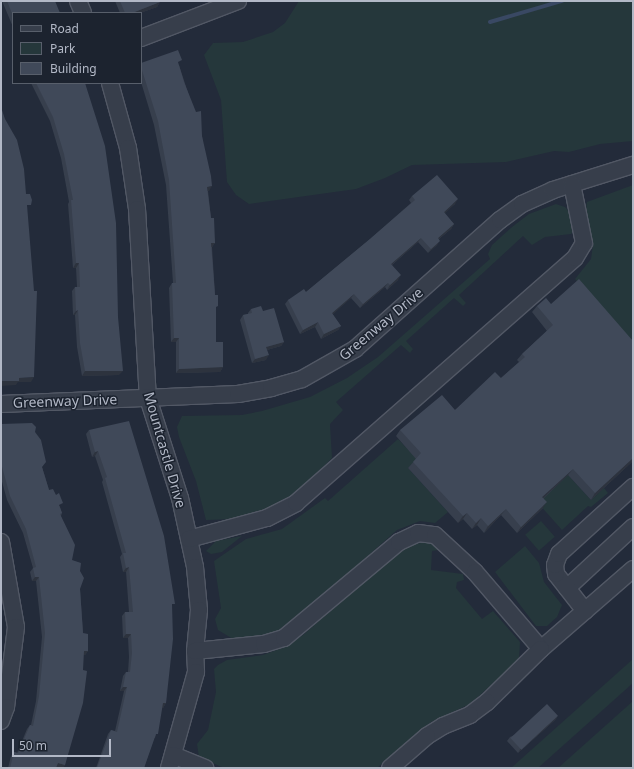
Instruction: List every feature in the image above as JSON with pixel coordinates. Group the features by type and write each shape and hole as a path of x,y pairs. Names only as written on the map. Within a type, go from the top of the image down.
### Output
{"street":[{"path":"78,1 83,12"},
{"path":"142,38 238,1"},
{"name":"Mountcastle Drive","path":"110,84 128,148 137,209 148,398 180,498 196,567 199,610 195,651 196,672 171,762"},
{"name":"Greenway Drive","path":"1,404 254,392 288,384 317,372 355,350 511,212 538,196 633,165"},
{"path":"190,539 267,518 296,503 575,258 584,243 572,184"},
{"path":"585,611 556,574 555,565 559,554 633,487"},
{"path":"567,588 633,527"},
{"path":"195,651 264,644 284,638 399,542 418,533 436,535 475,572 541,649"},
{"path":"1,542 16,626 6,707 1,721"},
{"path":"390,768 427,736 442,726 470,715 487,702 541,649 633,569"},
{"path":"171,762 206,768"}],"green space":[{"path":"299,1 633,1 633,141 600,144 569,152 554,151 506,162 412,165 385,178 356,189 249,204 236,195 227,182 221,100 204,55 213,43 243,42 273,32 285,23"},
{"path":"633,185 633,345 575,279 591,259 593,245 586,209 587,202"},
{"path":"556,204 565,207 570,213 574,230 571,234 545,237 532,245 523,236 459,295 466,303 463,306 454,298 406,341 413,349 410,353 401,345 336,402 343,410 330,424 332,458 302,488 279,504 256,514 234,519 206,520 196,481 179,437 177,427 182,416 242,415 262,411 310,397 347,378 378,357 490,259 488,254 492,245 512,227 529,214"},
{"path":"398,439 417,459 408,468 448,512 435,523 420,521 397,530 292,623 275,633 233,639 218,630 215,619 221,608 214,561 246,539 282,529 325,498 328,501"},
{"path":"568,475 591,500 604,488 608,493 591,507 588,506 562,530 538,503"},
{"path":"541,521 555,537 539,551 525,535"},
{"path":"242,536 222,552 211,554 206,551 216,541"},
{"path":"425,542 438,546 438,550 432,551 431,570 463,574 464,580 457,582 456,588 482,619 493,611 520,642 519,660 470,704 431,722 377,768 224,768 199,757 197,744 208,730 216,692 214,669 218,665 227,660 263,655 282,648 303,635 404,547"},
{"path":"525,546 539,563 544,582 562,605 557,617 547,626 536,626 495,572"},
{"path":"633,659 633,683 538,768 511,768"},
{"path":"633,701 633,768 558,768"}],"building":[{"path":"7,1 55,1 60,12 12,12 12,14"},
{"path":"120,1 160,2 135,12 125,12"},
{"path":"178,50 182,60 178,62 184,82 196,112 201,111 202,136 212,186 207,187 211,218 214,218 215,243 211,243 215,295 218,295 218,306 216,307 216,342 223,342 223,367 179,369 179,338 174,338 172,283 176,283 169,180 158,121 142,70 142,63"},
{"path":"36,84 85,84 105,146 116,223 118,317 123,371 85,371 80,343 78,310 76,311 75,287 80,287 79,263 76,263 71,200 73,200 64,154 53,117"},
{"path":"1,107 5,119 17,140 24,169 26,194 30,194 32,200 31,205 27,205 34,291 37,291 34,377 19,378 19,381 1,381"},
{"path":"437,175 458,199 444,212 454,224 438,238 440,241 431,249 421,238 391,264 401,275 390,285 388,283 363,304 354,294 332,313 341,326 324,334 318,322 303,330 288,300 304,289 306,292 370,239 415,200 412,196"},
{"path":"579,279 633,341 633,458 595,493 573,469 542,497 547,502 521,527 506,509 488,526 481,518 476,523 467,513 463,516 413,462 421,453 400,430 442,395 455,410 495,372 501,378 525,357 522,354 553,325 537,306 546,298 551,304"},
{"path":"261,306 263,311 274,308 284,342 266,347 269,355 255,359 243,315 252,313 251,309"},
{"path":"129,421 164,536 175,604 172,604 173,639 166,703 163,703 158,734 156,734 144,768 97,768 111,730 117,732 127,687 123,687 126,672 130,672 132,653 131,634 126,634 125,612 133,612 129,567 126,568 123,553 126,553 105,478 107,477 98,451 95,452 89,430"},
{"path":"32,423 36,427 35,432 41,440 46,462 42,467 49,490 53,489 56,495 59,493 63,503 59,505 62,513 60,514 75,545 72,560 81,563 80,571 84,578 80,589 83,633 88,634 88,651 84,651 83,670 87,671 83,703 65,765 58,763 56,768 10,768 14,752 18,753 30,725 33,726 39,696 45,633 39,577 35,577 33,568 36,567 26,529 10,496 1,463 1,424"},
{"path":"547,704 558,716 521,750 510,738"}],"waterway":[{"path":"490,22 562,1"}]}
